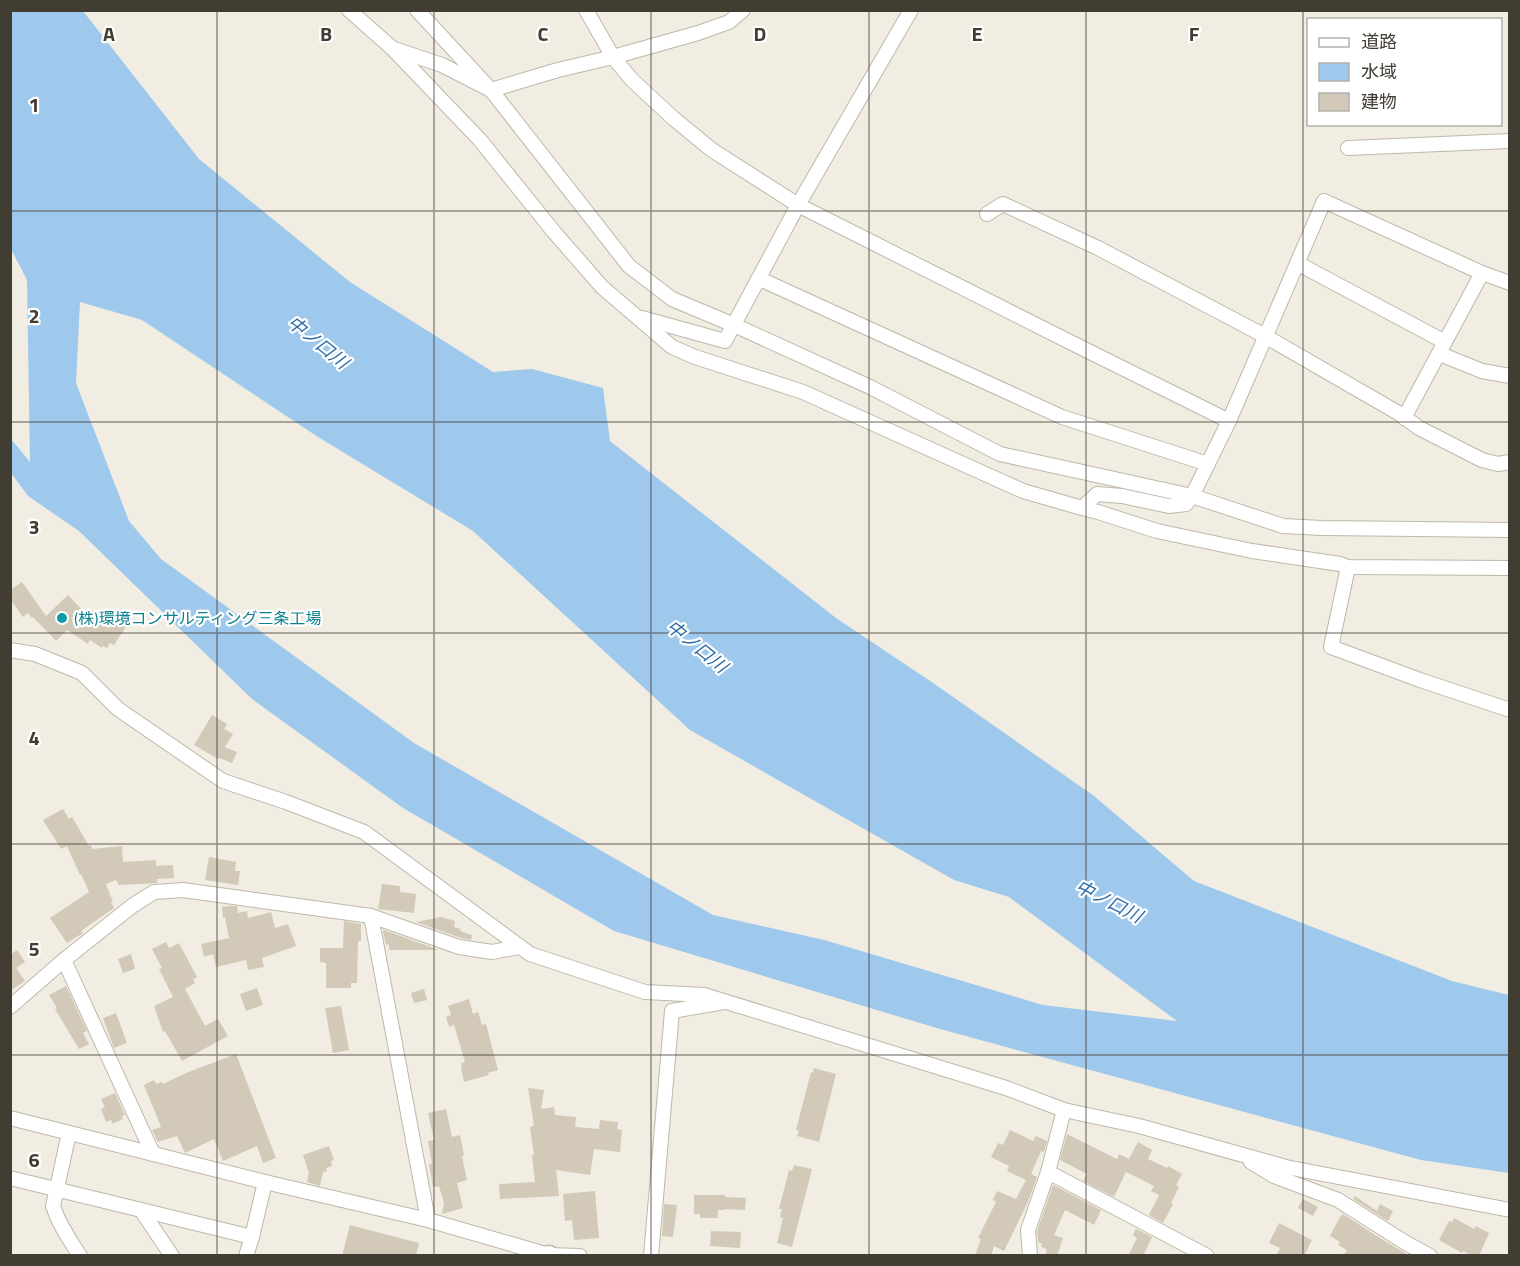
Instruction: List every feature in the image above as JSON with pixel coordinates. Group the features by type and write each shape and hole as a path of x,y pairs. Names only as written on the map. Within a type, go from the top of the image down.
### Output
{"street":[{"path":"349,10 392,48 480,140 554,232 602,287 672,347 694,357 803,392 1023,490 1157,531 1252,551 1348,567 1509,568"},
{"path":"417,10 491,90 629,266 672,299 870,387 1000,454 1192,496 1283,526 1509,530"},
{"path":"586,10 613,57 632,80 673,118 704,144 798,205 1229,421"},
{"path":"392,48 442,65 491,90 729,22 743,10"},
{"path":"637,316 725,341 798,205 911,10"},
{"path":"1348,148 1509,141"},
{"path":"1082,508 1097,494 1122,496 1169,506 1186,504 1229,421 1324,201 1509,284"},
{"path":"987,214 1003,204 1098,248 1265,336 1400,414 1419,428 1482,460 1498,464 1509,462"},
{"path":"1297,263 1482,371 1509,376"},
{"path":"1404,418 1482,273"},
{"path":"760,279 1062,417 1208,464"},
{"path":"1348,567 1331,647 1509,710"},
{"path":"10,650 35,654 82,672 118,709 223,782 286,802 364,832 530,954 645,992 704,995 1006,1088 1064,1110 1139,1126 1286,1167 1509,1210"},
{"path":"10,1007 64,960 132,906 154,892 183,890 371,916 459,947 492,952 519,947"},
{"path":"371,916 428,1220"},
{"path":"64,960 153,1154"},
{"path":"651,1256 672,1011 726,1002"},
{"path":"1030,1256 1028,1230 1048,1172 1064,1110"},
{"path":"10,1118 428,1220 549,1255 580,1256"},
{"path":"69,1133 53,1206 63,1230 80,1256"},
{"path":"1239,1155 1274,1176 1338,1200 1430,1256"},
{"path":"1048,1172 1207,1256"},
{"path":"10,1178 252,1237"},
{"path":"246,1256 265,1182"},
{"path":"141,1210 172,1256"}],"water":[{"name":"中ノ口川","path":"11,10 83,11 199,159 350,282 493,372 532,369 603,388 610,441 836,618 1094,796 1194,881 1452,981 1509,995 1509,1173 1421,1160 940,1029 614,931 403,808 252,699 79,531 28,496 11,473 11,439 30,462 27,280 10,247","holes":["80,302 142,320 318,437 473,531 690,730 954,880 1009,897 1177,1021 1043,1005 824,940 713,915 414,743 161,559 129,521 76,383"]}],"building":[{"path":"22,582 46,616 68,595 88,616 92,610 103,617 107,611 129,622 114,645 110,643 107,648 103,646 102,648 90,640 88,644 67,630 56,641 28,613 23,617 10,599 10,590"},
{"path":"212,715 227,724 224,729 233,734 225,747 237,752 232,763 218,759 194,745"},
{"path":"63,809 69,819 72,817 92,849 122,846 123,862 156,860 156,866 173,865 174,878 157,879 157,883 119,885 116,880 106,884 114,908 67,943 50,918 89,892 67,846 61,849 43,820"},
{"path":"209,857 236,862 235,871 240,871 238,885 205,880"},
{"path":"382,884 400,886 400,892 416,894 414,913 378,909"},
{"path":"237,906 238,913 247,911 248,918 271,912 275,928 288,924 296,946 262,958 264,967 248,970 246,960 216,967 213,954 204,957 201,944 229,938 222,907"},
{"path":"441,917 455,921 454,927 472,935 471,940 416,922"},
{"path":"344,921 361,924 361,941 358,941 357,983 351,983 351,988 326,988 326,963 320,962 320,948 343,948"},
{"path":"384,930 439,950 389,950"},
{"path":"166,942 169,948 179,943 197,977 193,979 195,983 185,989 205,1026 218,1019 228,1036 182,1061 165,1031 163,1032 154,1006 173,997 152,949"},
{"path":"17,950 25,962 16,968 25,981 10,991 10,955"},
{"path":"131,954 135,969 123,973 118,959"},
{"path":"66,986 87,1031 83,1033 89,1044 79,1049 49,995"},
{"path":"257,988 263,1005 246,1011 240,994"},
{"path":"424,989 427,1000 414,1003 411,993"},
{"path":"469,999 473,1014 478,1012 482,1025 486,1024 498,1070 464,1082 461,1063 465,1062 454,1025 449,1027 446,1017 451,1015 448,1006"},
{"path":"341,1006 349,1050 333,1053 325,1008"},
{"path":"116,1013 127,1043 114,1048 103,1018"},
{"path":"236,1054 276,1158 263,1163 257,1146 223,1161 214,1139 185,1153 177,1136 158,1142 152,1130 161,1127 144,1085 154,1080 156,1084 162,1082 163,1084"},
{"path":"814,1068 836,1074 819,1142 797,1136 799,1131 796,1130"},
{"path":"528,1088 544,1090 541,1109 554,1107 555,1115 576,1117 575,1127 599,1129 600,1120 618,1122 617,1129 622,1130 620,1152 594,1149 590,1175 556,1170 559,1196 500,1199 499,1184 535,1182 530,1127 534,1126"},
{"path":"115,1093 125,1115 122,1116 123,1119 112,1124 111,1120 106,1122 101,1109 105,1107 101,1099"},
{"path":"446,1109 452,1137 460,1135 467,1180 457,1183 463,1208 442,1214 444,1203 439,1186 433,1187 429,1164 432,1164 428,1141 434,1140 428,1113"},
{"path":"1010,1130 1033,1141 1036,1136 1047,1141 1044,1152 1041,1151 1031,1174 1037,1177 1028,1202 1004,1251 994,1246 991,1256 975,1256 981,1239 978,1238 996,1202 993,1200 997,1191 1016,1199 1026,1180 1007,1171 1009,1166 991,1157 998,1143 1003,1145"},
{"path":"1067,1134 1117,1159 1119,1154 1129,1159 1138,1142 1152,1150 1148,1159 1182,1174 1176,1185 1179,1187 1171,1203 1173,1204 1163,1223 1149,1215 1159,1195 1151,1191 1154,1186 1126,1172 1114,1197 1083,1181 1087,1174 1060,1160"},
{"path":"329,1146 334,1160 331,1161 332,1166 323,1172 320,1186 307,1182 309,1173 303,1155"},
{"path":"794,1165 812,1169 792,1247 777,1243 783,1218 780,1217 782,1209 779,1209 789,1170 792,1171"},
{"path":"1053,1185 1101,1210 1094,1225 1065,1210 1054,1235 1063,1238 1057,1256 1045,1256 1047,1249 1041,1247 1042,1244 1038,1242 1037,1231"},
{"path":"595,1191 599,1238 574,1240 572,1220 565,1221 563,1194"},
{"path":"694,1195 746,1198 745,1210 718,1210 718,1218 700,1218 700,1214 694,1214"},
{"path":"1355,1196 1377,1211 1380,1204 1393,1211 1388,1221 1353,1199"},
{"path":"1303,1199 1318,1207 1313,1216 1298,1208"},
{"path":"664,1204 677,1205 673,1237 662,1236"},
{"path":"1343,1214 1410,1256 1343,1256 1347,1250 1338,1245 1340,1242 1330,1236"},
{"path":"1454,1218 1474,1229 1476,1226 1489,1233 1479,1256 1472,1256 1463,1251 1462,1253 1439,1240 1449,1221 1452,1222"},
{"path":"1279,1223 1312,1240 1304,1256 1276,1256 1280,1248 1269,1243"},
{"path":"350,1225 419,1243 416,1256 342,1256"},
{"path":"1136,1229 1152,1237 1143,1256 1128,1256 1137,1238 1133,1235"},
{"path":"711,1231 741,1232 740,1248 710,1246"}],"place":[{"name":"(株)環境コンサルティング三条工場","path":"62,618"}]}
